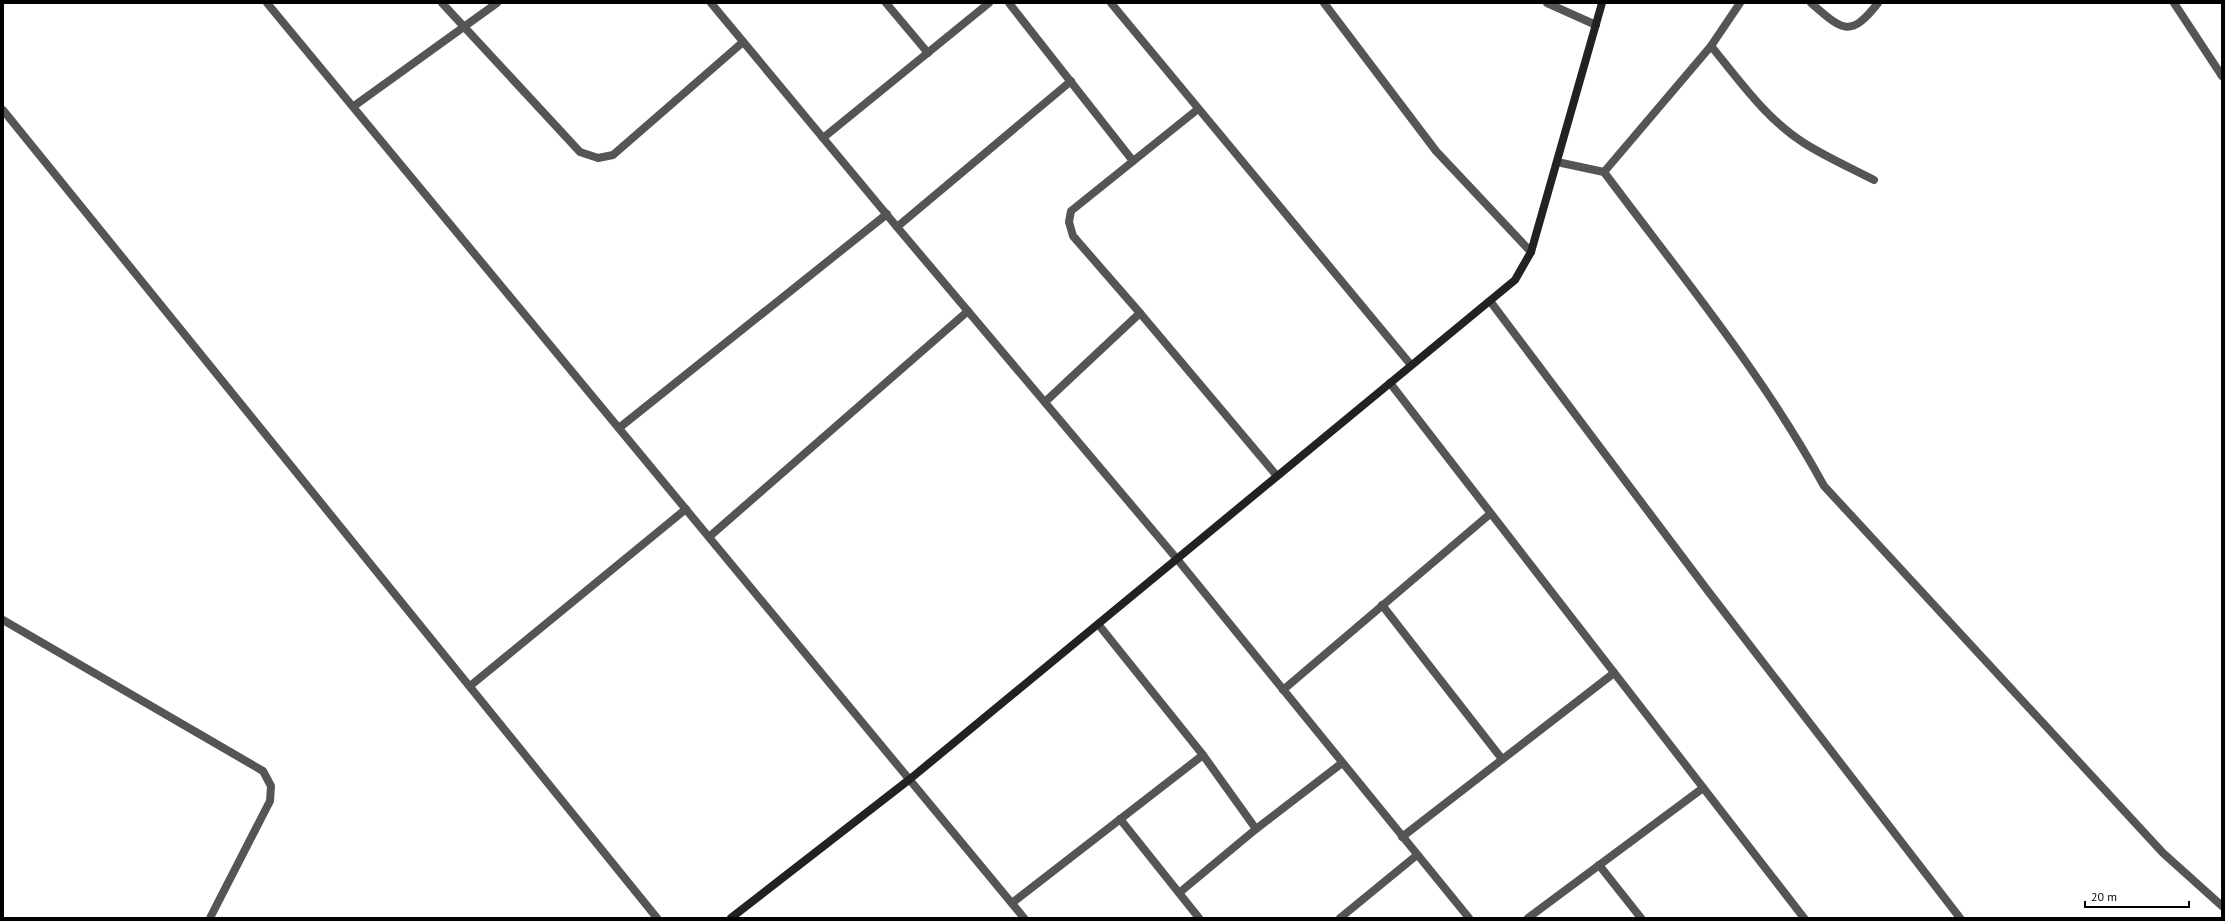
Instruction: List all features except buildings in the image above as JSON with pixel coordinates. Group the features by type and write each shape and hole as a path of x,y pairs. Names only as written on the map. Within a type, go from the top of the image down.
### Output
{"street":[{"path":"267,3 354,106 1024,918"},
{"path":"442,3 580,152 598,158 613,155 744,42"},
{"path":"354,106 465,28 497,3"},
{"path":"711,3 886,214 1177,559 1342,764 1469,918"},
{"path":"886,3 928,53"},
{"path":"823,138 989,3"},
{"path":"1010,3 1133,161"},
{"path":"1111,3 1411,365"},
{"path":"1324,3 1436,151 1531,252"},
{"path":"1547,3 1596,25"},
{"path":"731,918 910,779 1515,280 1531,252 1602,3"},
{"path":"1604,172 1711,46 1740,3"},
{"path":"1811,3 1832,22 1846,28 1858,25 1878,3"},
{"path":"2174,3 2222,76"},
{"path":"1711,46 1770,115 1786,130 1804,143 1874,180"},
{"path":"897,227 1070,81"},
{"path":"1198,109 1071,211 1069,222 1074,236 1277,476"},
{"path":"3,110 657,918"},
{"path":"1557,162 1604,172 1751,371 1796,435 1824,486 2163,853 2222,906"},
{"path":"619,428 886,214"},
{"path":"1490,301 1712,597 1960,918"},
{"path":"710,538 968,311"},
{"path":"1045,402 1140,313"},
{"path":"1390,383 1804,918"},
{"path":"470,686 686,509"},
{"path":"1283,690 1490,514"},
{"path":"1382,605 1502,759"},
{"path":"3,620 263,771 271,786 270,801 210,918"},
{"path":"1098,624 1202,755 1256,829"},
{"path":"1402,837 1614,673"},
{"path":"1012,903 1202,755"},
{"path":"1179,893 1256,829 1342,764"},
{"path":"1528,918 1703,788"},
{"path":"1120,820 1199,918"},
{"path":"1340,918 1417,855"},
{"path":"1599,865 1641,918"}]}
